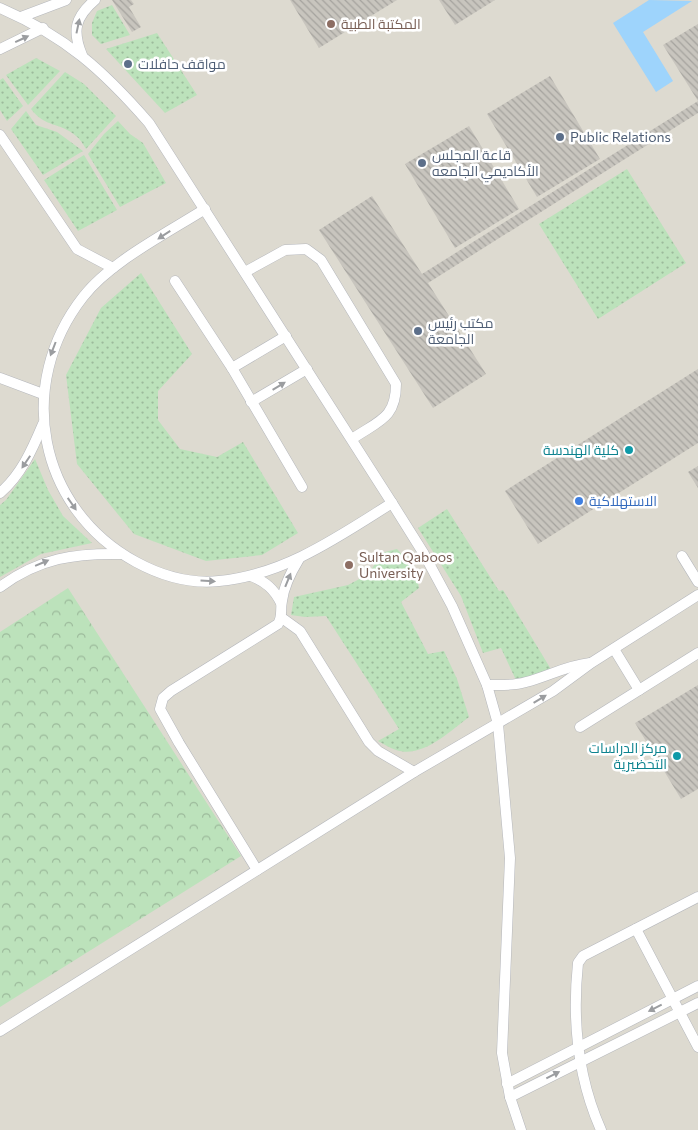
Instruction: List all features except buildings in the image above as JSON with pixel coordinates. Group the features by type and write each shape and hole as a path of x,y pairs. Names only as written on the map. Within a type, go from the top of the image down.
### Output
{"lane":[{"path":"21,17 66,0"},
{"path":"83,56 76,41 76,25 83,10 95,0"},
{"path":"0,8 44,28 83,56 117,87 149,123 352,439 424,554 452,606 487,685 498,724 510,858 502,1053 510,1097 521,1130"},
{"path":"0,49 44,28"},
{"path":"0,135 77,249 113,268"},
{"path":"205,209 113,268 84,295 64,324 51,354 43,394 43,424 51,463 69,500 90,528 122,554 152,570 184,580 218,581 251,576 299,559 392,503"},
{"path":"245,272 285,250 306,249 321,260 396,384 396,402 388,415 352,439"},
{"path":"175,281 232,368 302,487"},
{"path":"232,368 286,336"},
{"path":"251,402 307,369"},
{"path":"0,378 43,394"},
{"path":"0,493 9,485 30,457 43,424"},
{"path":"0,587 16,575 50,560 86,553 122,554"},
{"path":"682,556 698,582"},
{"path":"257,870 160,709 163,698 171,691 278,624 282,618 281,603 284,588 299,559"},
{"path":"251,576 264,582 275,591 281,603"},
{"path":"0,1031 414,772 566,683 590,663 698,596"},
{"path":"282,618 289,620 300,631 373,747 414,772"},
{"path":"614,649 639,690"},
{"path":"580,726 698,653"},
{"path":"487,685 506,686 526,682 559,669 590,663"},
{"path":"601,1130 593,1112 577,1048 575,1022 578,963 583,956 698,897"},
{"path":"636,929 698,1047"},
{"path":"507,1084 698,986"},
{"path":"510,1097 698,1003"}],"shaded area":[{"name":"Sultan Qaboos University","path":"0,0 698,0 698,1130 0,1130"}],"green space":[{"path":"112,5 130,35 101,44 92,35 92,23 97,11"},
{"path":"157,33 197,95 165,113 106,49"},
{"path":"36,58 60,71 28,105 6,75"},
{"path":"65,72 84,84 116,116 86,149 79,139 70,132 47,122 36,115 31,109"},
{"path":"3,78 23,106 7,121 0,110 0,80"},
{"path":"26,111 36,125 57,132 83,151 43,175 11,129"},
{"path":"118,121 130,134 143,143 166,183 120,207 88,154 104,134"},
{"path":"84,155 117,210 78,231 44,180"},
{"path":"627,169 686,263 598,319 539,224"},
{"path":"141,273 192,354 158,391 158,420 180,449 217,457 243,442 298,533 262,555 206,561 134,534 77,464 66,375 101,308"},
{"path":"35,459 48,490 63,516 92,543 41,554 0,577 0,505 6,500"},
{"path":"447,509 499,591 503,590 552,671 516,680 501,648 483,653 461,596 418,528"},
{"path":"397,549 415,569 419,588 401,602 428,654 444,651 457,679 469,717 426,747 406,752 394,749 378,741 399,729 326,616 305,617 291,615 294,597 348,585 369,574 381,553"},
{"path":"68,588 241,856 0,1007 0,632"}],"water":[{"path":"649,0 692,1 643,32 673,81 656,92 613,23"}],"place":[{"name":"المكتبة الطبية","path":"331,24"},
{"name":"مواقف حافلات","path":"128,64"},
{"name":"Public Relations","path":"560,137"},
{"name":"قاعة المجلس الأكاديمي الجامعه","path":"422,163"},
{"name":"مكتب رئيس الجامعة","path":"418,331"},
{"name":"كلية الهندسة","path":"629,450"},
{"name":"الاستهلاكية","path":"579,501"},
{"name":"Sultan Qaboos University","path":"349,565"},
{"name":"مركز الدراسات التحضيرية","path":"677,756"}]}
